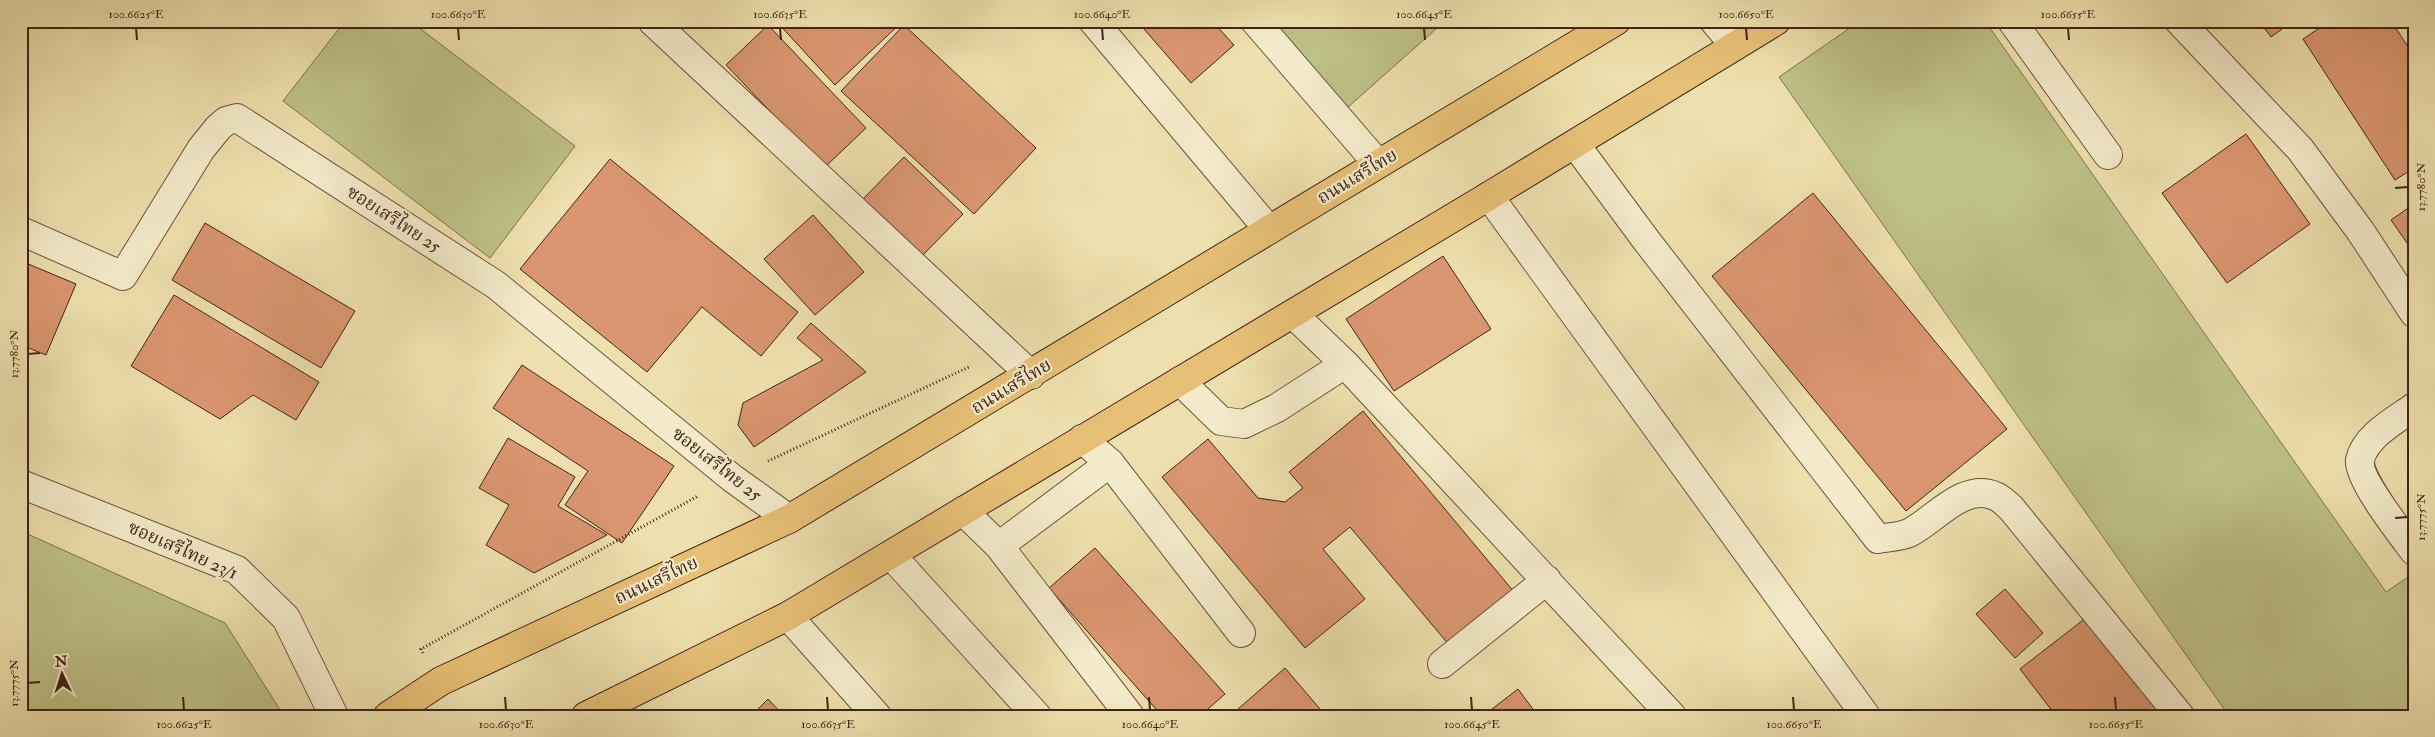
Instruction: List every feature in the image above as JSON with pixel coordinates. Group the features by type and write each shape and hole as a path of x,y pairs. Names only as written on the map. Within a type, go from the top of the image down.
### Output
{"main road":[{"name":"ถนนเสรีไทย","path":"388,716 441,681 789,519 1616,21"},
{"path":"586,716 788,616 1489,196 1776,21"}],"street":[{"path":"652,21 1030,375"},
{"path":"1093,21 1269,230"},
{"path":"1255,21 1378,164"},
{"path":"1714,21 1735,46"},
{"path":"2012,21 2108,155"},
{"path":"2179,21 2300,150 2361,232 2414,312"},
{"name":"ซอยเสรีไทย 25","path":"21,230 123,276 201,149 226,121 237,118 496,285 732,478 789,519"},
{"path":"1575,144 1646,240 1878,539 1906,534 1941,509 1973,494 1995,496 2011,508 2180,716"},
{"path":"1489,196 1866,716"},
{"path":"1293,314 1345,364 1672,716"},
{"path":"1180,381 1221,421 1244,424 1277,408 1345,364"},
{"path":"2414,407 2370,440 2360,460 2364,478 2414,551"},
{"path":"1082,439 1110,463 1240,633"},
{"path":"999,546 1110,463"},
{"name":"ซอยเสรีไทย 23/1","path":"21,484 237,570 286,618 334,716"},
{"path":"964,511 999,546 1130,716"},
{"path":"890,555 1037,716"},
{"path":"1442,664 1547,580"},
{"path":"788,616 877,716"}],"path":[{"path":"441,681 420,649 732,478 1004,350"}],"green space":[{"path":"345,21 410,21 575,146 490,258 283,101"},
{"path":"1254,21 1445,21 1338,116"},
{"path":"1860,21 1985,21 2386,592 2414,573 2414,716 2229,716 1779,77"},
{"path":"21,531 225,623 284,716 21,716"}],"building":[{"path":"776,21 903,21 835,85"},
{"path":"1137,21 1212,21 1234,45 1191,83"},
{"path":"2259,21 2293,21 2271,37"},
{"path":"2330,21 2391,21 2414,56 2414,168 2395,180 2303,39"},
{"path":"768,25 866,128 824,168 726,65"},
{"path":"904,25 1036,148 974,214 841,91"},
{"path":"2246,134 2310,224 2227,283 2162,193"},
{"path":"904,157 963,214 921,257 862,200"},
{"path":"610,159 798,312 761,356 702,307 647,372 520,269"},
{"path":"1813,193 2007,429 1906,511 1712,276"},
{"path":"2414,204 2414,253 2391,220"},
{"path":"813,215 864,272 815,315 764,259"},
{"path":"205,223 355,311 321,368 172,280"},
{"path":"1443,256 1491,329 1394,391 1346,319"},
{"path":"21,261 76,284 46,355 21,345"},
{"path":"174,295 319,382 296,420 253,395 220,419 131,366"},
{"path":"811,323 866,372 754,447 738,425 743,403 823,360 797,338"},
{"path":"522,365 674,466 622,543 565,505 588,471 493,408"},
{"path":"1363,411 1520,599 1455,652 1350,527 1323,549 1365,599 1305,648 1162,477 1208,439 1258,498 1285,502 1303,488 1289,472"},
{"path":"508,438 575,477 558,506 607,535 534,573 486,545 509,505 479,488"},
{"path":"1095,548 1225,694 1200,716 1162,716 1049,588"},
{"path":"2005,589 2043,633 2015,658 1976,614"},
{"path":"2087,617 2164,716 2056,716 2020,669"},
{"path":"1285,668 1326,716 1230,716"},
{"path":"1518,689 1538,716 1483,716"},
{"path":"768,699 784,716 751,716"}]}
